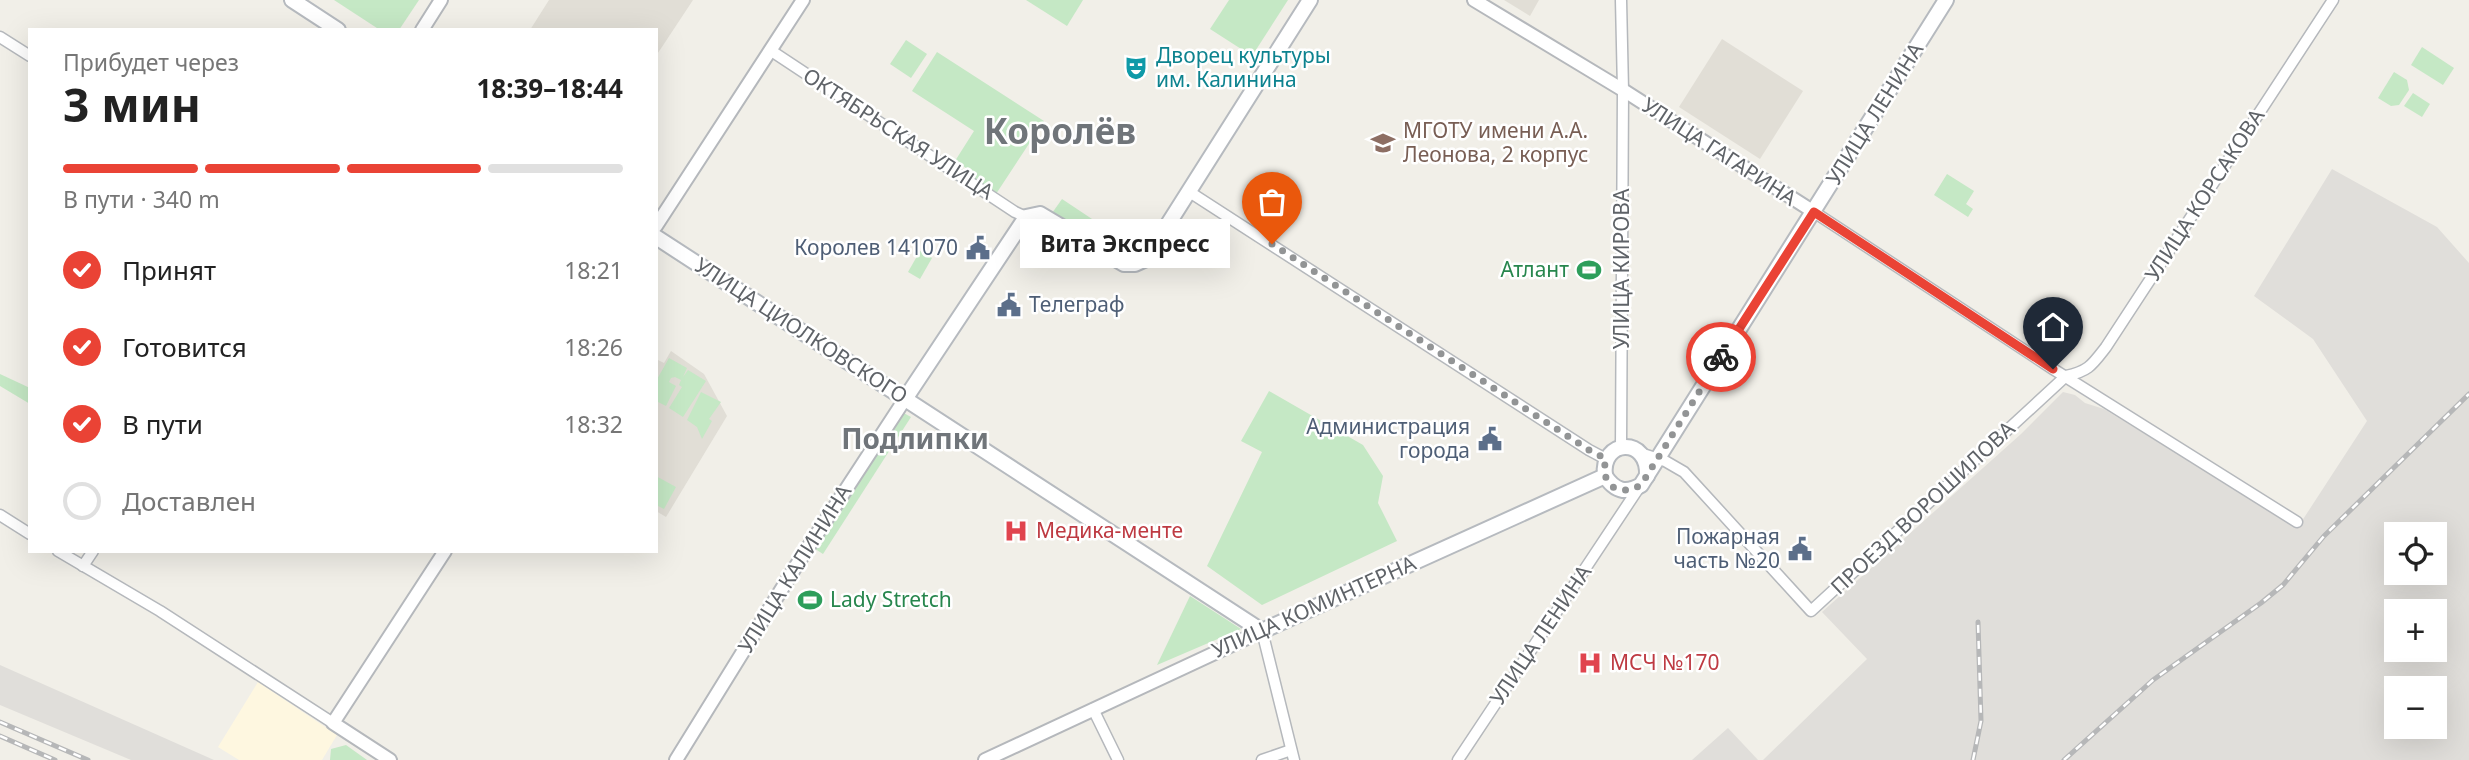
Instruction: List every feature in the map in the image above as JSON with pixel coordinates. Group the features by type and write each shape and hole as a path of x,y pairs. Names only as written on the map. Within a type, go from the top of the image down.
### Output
{"main road":[{"path":"292,0 335,28"},
{"path":"1033,215 1124,264 1135,264 1146,259 1310,0"},
{"name":"УЛИЦА ЛЕНИНА","path":"1644,480 1650,456 1814,212 1946,0"},
{"name":"УЛИЦА КАЛИНИНА","path":"905,399 1033,215"},
{"name":"УЛИЦА ЦИОЛКОВСКОГО","path":"658,238 1262,631"},
{"path":"1644,480 1632,490 1621,491 1611,485 1605,476 1606,459 1612,451 1621,447 1633,448 1650,456"},
{"name":"УЛИЦА КОМИНТЕРНА","path":"1262,631 1605,476"}],"street":[{"path":"423,28 441,0"},
{"path":"658,223 803,0"},
{"name":"УЛИЦА ГАГАРИНА","path":"1474,0 1623,90 2297,522"},
{"name":"УЛИЦА КИРОВА","path":"1620,0 1623,90 1621,447"},
{"name":"УЛИЦА КОРСАКОВА","path":"2066,376 2084,372 2106,347 2333,0"},
{"path":"0,37 28,56"},
{"name":"ОКТЯБРЬСКАЯ УЛИЦА","path":"770,50 1015,212 1033,215"},
{"path":"1188,191 1606,459"},
{"name":"ПРОЕЗД ВОРОШИЛОВА","path":"1650,456 1684,472 1811,611 2066,376"},
{"name":"УЛИЦА КАЛИНИНА","path":"676,760 796,566 905,399"},
{"name":"УЛИЦА ЛЕНИНА","path":"1458,760 1644,480"},
{"path":"1621,491 1623,511"},
{"path":"0,515 28,533"},
{"path":"61,553 172,618 390,760"},
{"path":"83,566 92,553"},
{"path":"333,723 443,553"},
{"path":"1262,631 1292,755 1262,760"},
{"name":"УЛИЦА КОМИНТЕРНА","path":"985,760 1262,631"},
{"path":"1093,709 1118,760"}],"shaded area":[{"path":"549,0 693,0 658,53 658,28 531,28"},
{"path":"1504,0 1539,0 1530,16"},
{"path":"1722,39 1803,91 1760,159 1679,107"},
{"path":"2332,169 2437,227 2469,263 2469,760 1763,760 1867,659 1822,612 2021,434 2063,392 2104,409 2298,527 2367,421 2313,339 2254,296"},
{"path":"671,351 704,374 727,416 666,517 658,512 658,360 664,363"},
{"path":"0,665 214,760 131,760 0,705"},
{"path":"258,682 337,735 322,760 239,760 218,747"},
{"path":"1728,728 1758,760 1692,760"}],"green space":[{"path":"334,0 419,0 400,28 377,28"},
{"path":"1026,0 1083,0 1067,26"},
{"path":"1229,0 1288,0 1252,56 1210,29"},
{"path":"906,40 927,54 911,78 890,64"},
{"path":"2422,47 2454,68 2443,85 2411,65"},
{"path":"937,52 1044,121 996,194 971,178 974,173 955,161 974,131 912,91"},
{"path":"2394,72 2407,80 2409,90 2399,105 2391,106 2378,98"},
{"path":"2413,93 2430,104 2422,117 2404,106"},
{"path":"1947,174 1974,191 1966,204 1973,209 1968,217 1934,195"},
{"path":"1062,199 1143,253 1131,261 1050,216"},
{"path":"920,251 932,258 920,279 908,272"},
{"path":"669,358 687,368 683,377 688,370 706,381 683,417 669,408 682,387 679,385 681,380 671,378 669,382 676,386 666,406 658,402 658,377"},
{"path":"0,374 28,387 28,403 0,386"},
{"path":"1269,391 1363,445 1383,476 1378,503 1397,541 1262,605 1207,566 1262,452 1241,441"},
{"path":"701,392 721,402 709,419 712,421 702,439 697,427 687,420"},
{"path":"900,411 911,417 823,554 812,547"},
{"path":"658,477 676,487 664,509 658,506"},
{"path":"1190,596 1241,629 1157,665"},
{"path":"346,745 367,760 330,760 331,749"}],"railway":[{"path":"2064,760 2153,680 2283,585 2324,536 2469,394"},
{"path":"1973,760 1981,721 1978,622"},
{"path":"0,722 88,760"},
{"path":"0,736 55,760"}],"way so far":[{"path":"1272,244 1606,459 1605,476 1611,485 1621,491 1632,490 1641,485 1721,357"}],"place":[{"name":"Дворец культуры им. Калинина","path":"1136,68"},
{"name":"МГОТУ имени А.А. Леонова, 2 корпус","path":"1383,143"},
{"name":"Вита Экспресс","path":"1272,244"},
{"name":"Королев 141070","path":"978,248"},
{"name":"Атлант","path":"1589,270"},
{"name":"Телеграф","path":"1009,305"},
{"name":"Администрация города","path":"1490,439"},
{"name":"Медика-менте","path":"1016,531"},
{"name":"Пожарная часть №20","path":"1800,549"},
{"name":"Lady Stretch","path":"810,600"},
{"name":"МСЧ №170","path":"1590,663"}],"district":[{"name":"Королёв","path":"1060,132"},
{"name":"Подлипки","path":"915,439"}],"route":[{"path":"1721,357 1814,212 2053,369"}]}
